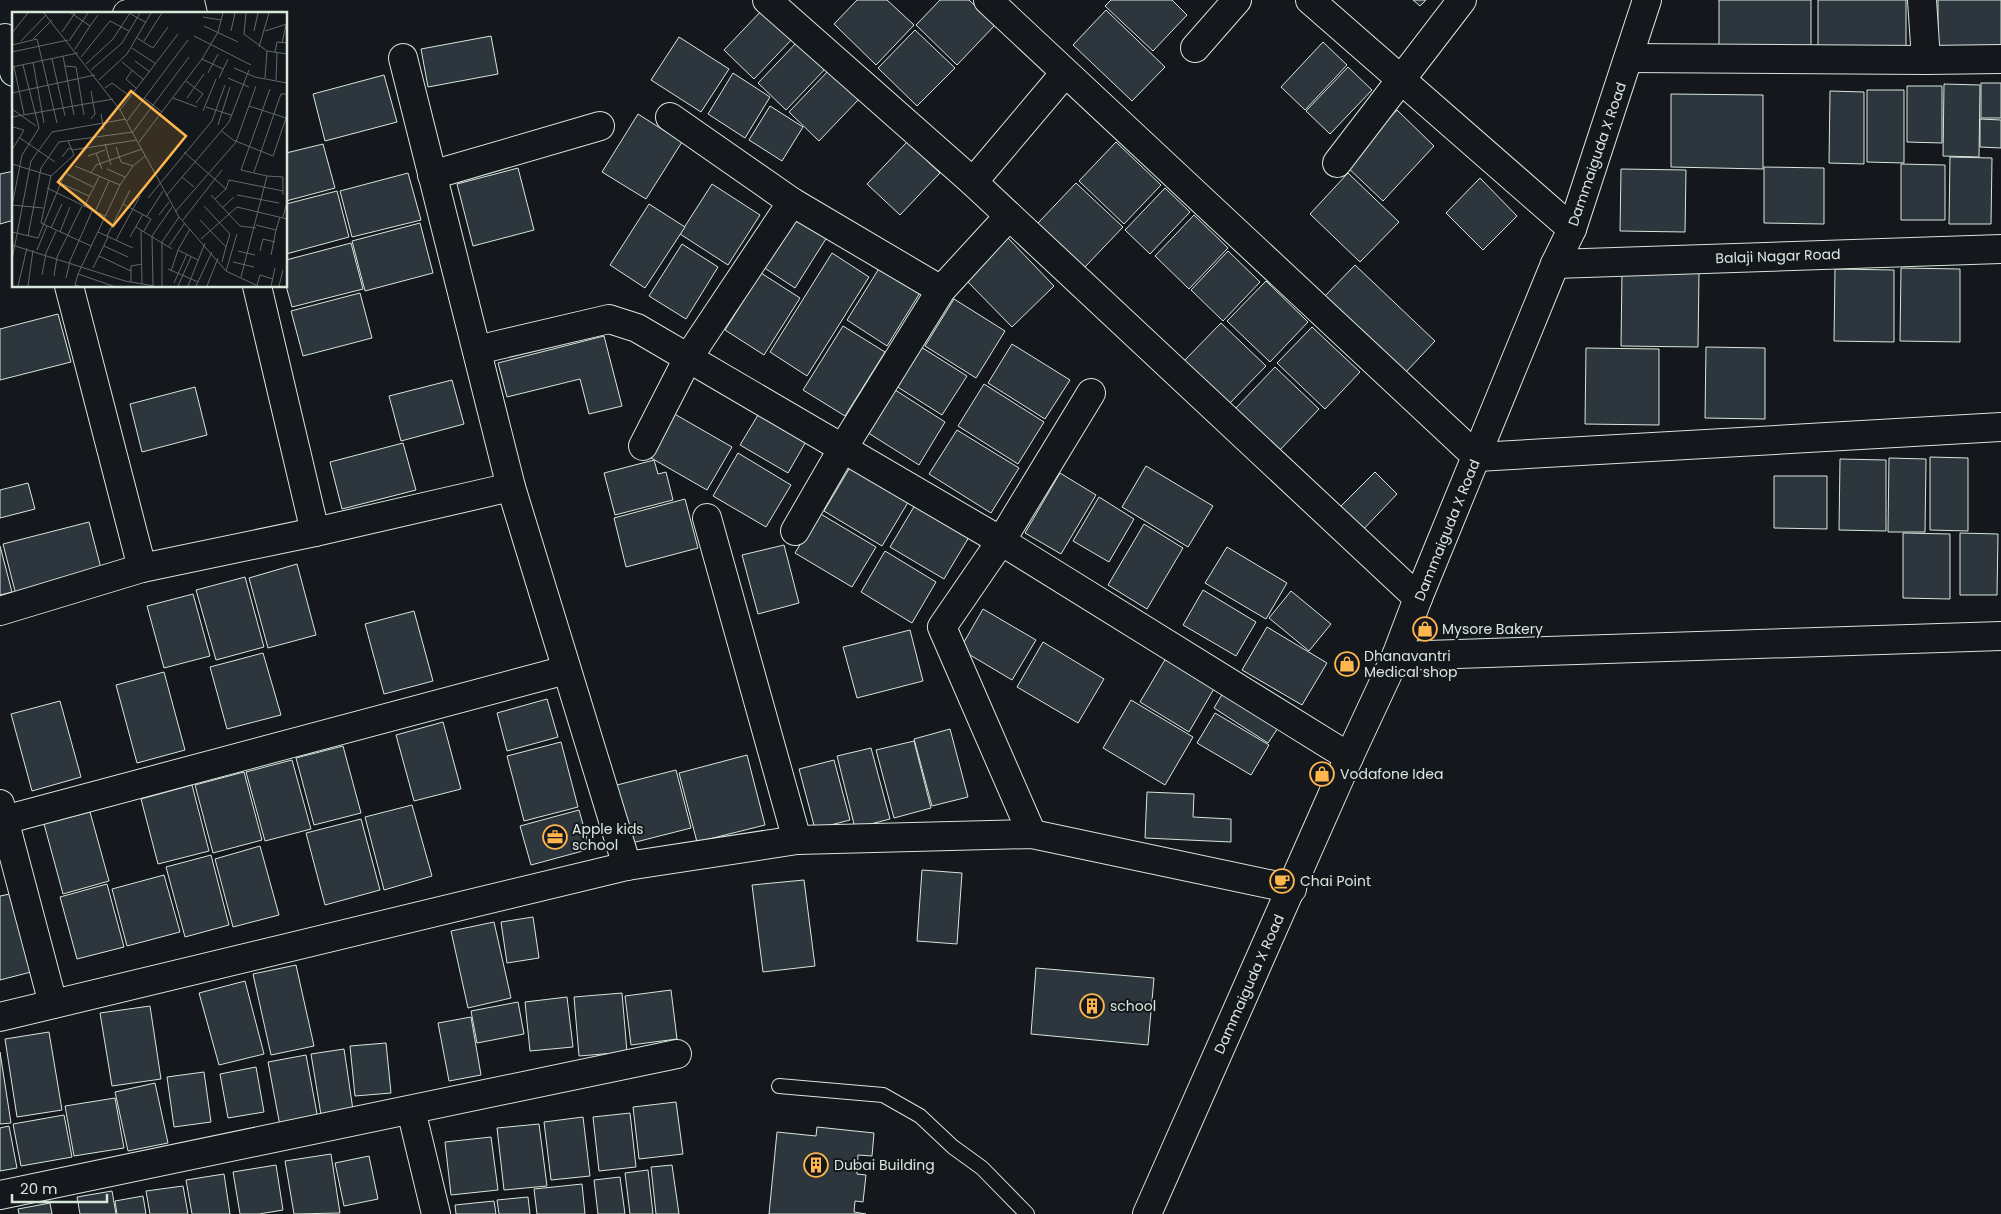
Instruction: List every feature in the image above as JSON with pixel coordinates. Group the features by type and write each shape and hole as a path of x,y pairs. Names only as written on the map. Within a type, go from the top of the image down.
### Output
{"street":[{"path":"767,0 973,182 1418,598"},
{"path":"988,0 1477,457 2001,427"},
{"path":"1195,48 1236,0"},
{"path":"1310,0 1572,229"},
{"path":"1337,163 1462,0"},
{"name":"Dammaiguda X Road","path":"1147,1214 1349,757 1396,656 1555,264 1572,229 1647,0"},
{"path":"1922,0 1926,60"},
{"path":"137,12 190,1 193,12"},
{"path":"6,38 12,64"},
{"path":"402,58 511,487 627,866"},
{"path":"1629,58 2001,59"},
{"path":"973,182 1065,73"},
{"path":"670,117 792,202 940,290"},
{"path":"432,175 600,126"},
{"path":"644,446 688,358 792,202"},
{"path":"795,531 843,448 940,290 1009,216"},
{"name":"Balaji Nagar Road","path":"1555,264 2001,249"},
{"path":"70,288 142,568"},
{"path":"257,288 315,532"},
{"path":"476,350 610,319 637,328 1001,541 1349,757"},
{"path":"1032,834 942,627 1001,541 1091,392"},
{"path":"0,611 142,568 315,532 511,487"},
{"path":"707,518 797,840"},
{"path":"1396,656 2001,636"},
{"path":"53,1004 2,812 566,670"},
{"path":"0,1017 627,866 797,840 1032,834 1292,889"},
{"path":"0,1195 677,1054"},
{"path":"411,1110 436,1214"}],"lane":[{"path":"779,1086 883,1095 920,1116 952,1147 982,1168 1027,1214"}],"building":[{"path":"857,0 887,0 914,25 876,65 834,24"},
{"path":"940,0 969,0 995,25 957,65 916,25"},
{"path":"1111,0 1172,0 1187,15 1153,51 1105,6"},
{"path":"1413,0 1426,0 1420,6"},
{"path":"1719,0 1811,0 1811,55 1719,54"},
{"path":"1818,0 1906,0 1906,50 1818,49"},
{"path":"1938,0 2001,0 2001,47 1938,46"},
{"path":"764,8 794,37 754,79 724,50"},
{"path":"1106,10 1165,67 1132,101 1073,45"},
{"path":"915,30 955,68 917,106 878,68"},
{"path":"491,36 498,74 428,87 421,49"},
{"path":"679,37 729,69 701,112 651,80"},
{"path":"798,41 826,68 786,110 758,83"},
{"path":"1323,42 1347,65 1305,110 1281,87"},
{"path":"1348,67 1372,90 1330,134 1306,111"},
{"path":"829,70 859,99 819,141 789,112"},
{"path":"733,73 770,97 745,138 708,114"},
{"path":"384,75 397,122 325,141 313,94"},
{"path":"1981,83 2001,83 2001,118 1981,118"},
{"path":"1944,84 1980,85 1979,157 1943,156"},
{"path":"1907,86 1942,86 1942,143 1907,142"},
{"path":"1867,90 1904,90 1904,163 1867,162"},
{"path":"1830,91 1864,92 1864,164 1829,163"},
{"path":"1671,94 1763,95 1763,169 1671,167"},
{"path":"770,106 803,127 782,161 749,140"},
{"path":"1397,110 1434,146 1383,201 1345,165"},
{"path":"638,114 682,142 646,199 602,172"},
{"path":"1980,119 2001,120 2001,148 1980,147"},
{"path":"907,142 940,173 900,215 867,184"},
{"path":"1116,142 1161,185 1124,224 1079,181"},
{"path":"323,144 335,188 288,200 288,153"},
{"path":"1950,157 1992,158 1991,224 1949,224"},
{"path":"1901,164 1945,165 1945,220 1901,220"},
{"path":"1764,167 1824,168 1824,224 1764,223"},
{"path":"518,168 534,230 473,246 457,184"},
{"path":"1621,169 1686,170 1685,232 1620,231"},
{"path":"12,171 12,221 0,224 0,174"},
{"path":"408,173 421,220 352,237 340,191"},
{"path":"1348,173 1399,222 1360,262 1310,214"},
{"path":"1480,178 1517,216 1483,250 1446,213"},
{"path":"1076,183 1123,227 1084,268 1038,223"},
{"path":"712,184 760,215 728,265 680,234"},
{"path":"1165,188 1190,212 1150,254 1125,230"},
{"path":"337,191 349,237 288,253 288,203"},
{"path":"649,204 685,227 645,288 610,265"},
{"path":"793,212 829,234 795,288 760,265"},
{"path":"1194,215 1228,248 1189,289 1155,256"},
{"path":"420,223 433,273 365,291 352,241"},
{"path":"1008,238 1054,286 1012,327 966,280"},
{"path":"351,243 363,289 292,307 287,288 288,259"},
{"path":"682,244 718,267 686,319 649,296"},
{"path":"1228,251 1260,282 1223,321 1191,290"},
{"path":"832,253 869,277 807,376 770,352"},
{"path":"883,262 923,288 887,346 847,320"},
{"path":"1355,265 1435,341 1405,373 1325,296"},
{"path":"1901,268 1960,269 1960,342 1900,341"},
{"path":"1835,269 1894,270 1894,342 1834,341"},
{"path":"1622,272 1699,273 1698,347 1621,346"},
{"path":"761,273 800,298 764,355 725,330"},
{"path":"1266,281 1308,322 1270,362 1227,321"},
{"path":"360,293 372,338 303,356 291,311"},
{"path":"954,299 1005,331 976,378 925,346"},
{"path":"58,314 71,362 0,380 0,329"},
{"path":"1221,323 1266,366 1227,406 1182,363"},
{"path":"843,326 885,352 845,416 803,390"},
{"path":"1312,327 1360,372 1325,409 1277,363"},
{"path":"604,336 622,406 589,414 580,379 507,397 498,363"},
{"path":"1012,344 1070,380 1045,419 988,383"},
{"path":"921,347 967,376 942,415 896,386"},
{"path":"1706,347 1765,348 1765,419 1705,418"},
{"path":"1586,348 1659,349 1659,425 1585,424"},
{"path":"1275,367 1319,409 1278,452 1234,410"},
{"path":"452,380 464,424 401,441 389,396"},
{"path":"984,384 1044,422 1018,464 958,426"},
{"path":"889,386 945,422 919,465 862,429"},
{"path":"195,387 207,435 142,452 130,404"},
{"path":"761,410 808,438 788,473 740,445"},
{"path":"671,412 732,447 707,490 646,455"},
{"path":"957,430 1019,468 991,513 929,474"},
{"path":"403,443 416,490 342,509 330,462"},
{"path":"738,453 791,485 766,527 713,496"},
{"path":"1930,457 1968,458 1968,531 1930,530"},
{"path":"1889,458 1926,459 1925,532 1888,532"},
{"path":"1840,459 1886,460 1886,531 1839,530"},
{"path":"654,460 658,474 666,472 673,500 615,515 604,473"},
{"path":"852,464 910,499 882,546 824,511"},
{"path":"1146,466 1213,506 1188,547 1122,507"},
{"path":"1375,472 1397,494 1359,534 1336,511"},
{"path":"1060,473 1096,495 1061,554 1025,533"},
{"path":"1774,476 1827,476 1827,529 1774,528"},
{"path":"28,483 35,509 0,518 0,490"},
{"path":"1099,497 1134,519 1109,562 1073,541"},
{"path":"685,499 698,548 626,567 614,518"},
{"path":"915,505 969,537 944,579 890,547"},
{"path":"819,513 876,547 852,587 795,553"},
{"path":"89,522 102,572 16,595 3,544"},
{"path":"1144,524 1183,548 1147,609 1108,585"},
{"path":"1903,533 1950,534 1950,599 1903,598"},
{"path":"1960,533 1998,534 1997,595 1960,595"},
{"path":"784,545 799,603 758,614 742,555"},
{"path":"0,546 12,592 0,595"},
{"path":"1227,547 1287,583 1266,619 1205,583"},
{"path":"885,551 936,582 912,623 861,592"},
{"path":"297,564 316,635 268,648 249,578"},
{"path":"245,577 264,647 216,660 196,590"},
{"path":"1203,590 1256,622 1236,656 1183,625"},
{"path":"1291,591 1331,624 1309,651 1269,618"},
{"path":"193,594 210,656 164,668 147,606"},
{"path":"983,609 1036,640 1012,680 960,649"},
{"path":"414,611 433,681 384,694 365,624"},
{"path":"1267,627 1327,663 1302,705 1242,670"},
{"path":"910,630 923,681 857,698 843,647"},
{"path":"1043,642 1104,679 1078,723 1017,687"},
{"path":"263,653 281,715 227,729 210,667"},
{"path":"1166,658 1215,687 1189,732 1140,702"},
{"path":"164,672 185,750 137,763 116,685"},
{"path":"1223,693 1278,728 1268,743 1214,708"},
{"path":"547,699 558,737 507,751 497,713"},
{"path":"1131,700 1193,737 1165,785 1103,748"},
{"path":"60,701 81,777 32,791 11,714"},
{"path":"1215,713 1269,745 1251,775 1197,743"},
{"path":"443,722 461,789 414,801 396,735"},
{"path":"950,729 968,797 932,806 914,739"},
{"path":"914,741 931,808 894,818 876,750"},
{"path":"561,742 578,807 524,821 507,756"},
{"path":"343,746 361,813 314,825 296,758"},
{"path":"871,748 890,819 855,828 837,756"},
{"path":"747,755 765,825 697,842 679,773"},
{"path":"292,760 311,829 265,841 246,772"},
{"path":"834,760 850,820 815,829 799,769"},
{"path":"676,770 691,828 628,844 613,786"},
{"path":"244,772 262,840 213,853 195,785"},
{"path":"192,785 209,851 158,864 141,799"},
{"path":"1147,792 1194,794 1193,817 1231,819 1231,842 1145,838"},
{"path":"412,805 432,876 384,890 365,817"},
{"name":"Apple kids school","path":"579,810 590,849 531,865 520,826"},
{"path":"90,812 109,881 63,894 44,824"},
{"path":"361,819 380,890 325,905 306,833"},
{"path":"260,846 279,915 233,927 215,859"},
{"path":"211,855 229,925 185,937 166,867"},
{"path":"922,870 962,873 957,944 917,941"},
{"path":"164,875 180,932 127,946 112,889"},
{"path":"804,880 815,966 763,972 752,885"},
{"path":"107,884 124,947 77,959 60,897"},
{"path":"15,893 35,971 0,980 0,896"},
{"path":"533,917 539,958 507,963 501,922"},
{"path":"494,922 511,998 468,1008 451,931"},
{"path":"296,965 314,1046 271,1055 253,974"},
{"name":"school","path":"1036,968 1154,978 1148,1045 1031,1034"},
{"path":"245,981 264,1054 219,1065 199,993"},
{"path":"671,990 677,1039 631,1045 625,996"},
{"path":"622,993 627,1052 579,1056 574,997"},
{"path":"567,997 573,1047 530,1051 525,1002"},
{"path":"518,1002 524,1034 477,1043 471,1011"},
{"path":"150,1006 161,1079 112,1086 100,1013"},
{"path":"471,1017 481,1075 449,1081 438,1023"},
{"path":"49,1032 62,1110 17,1117 5,1039"},
{"path":"386,1043 391,1093 355,1096 350,1046"},
{"path":"344,1049 353,1110 321,1115 311,1054"},
{"path":"0,1052 11,1123 0,1124"},
{"path":"306,1055 318,1119 280,1126 268,1062"},
{"path":"256,1067 264,1112 228,1118 220,1074"},
{"path":"204,1072 211,1122 174,1127 167,1077"},
{"path":"155,1083 168,1143 128,1151 115,1092"},
{"path":"115,1098 124,1148 74,1156 65,1106"},
{"path":"676,1102 683,1154 639,1159 633,1107"},
{"path":"630,1113 636,1167 599,1171 593,1117"},
{"path":"64,1115 72,1157 21,1166 13,1124"},
{"path":"583,1117 590,1176 551,1180 544,1122"},
{"path":"539,1124 547,1186 504,1190 497,1128"},
{"path":"9,1126 17,1168 0,1171 0,1128"},
{"name":"Dubai Building","path":"817,1127 874,1133 872,1156 858,1155 857,1174 866,1175 863,1202 855,1201 854,1212 866,1214 769,1214 777,1132 816,1136"},
{"path":"491,1137 498,1190 451,1195 445,1142"},
{"path":"331,1154 340,1213 294,1214 285,1161"},
{"path":"369,1156 378,1199 344,1206 335,1163"},
{"path":"276,1165 283,1210 259,1214 240,1214 233,1172"},
{"path":"672,1165 679,1214 656,1214 651,1167"},
{"path":"648,1170 653,1214 630,1214 625,1173"},
{"path":"224,1174 230,1214 192,1214 186,1180"},
{"path":"620,1177 625,1214 598,1214 594,1180"},
{"path":"582,1184 585,1214 537,1214 534,1189"},
{"path":"183,1186 188,1214 150,1214 146,1191"},
{"path":"112,1191 116,1214 80,1214 77,1197"},
{"path":"143,1196 146,1214 117,1214 115,1201"},
{"path":"528,1197 530,1214 499,1214 497,1200"},
{"path":"494,1201 496,1214 456,1214 455,1205"},
{"path":"50,1203 52,1214 19,1214 18,1209"}],"place":[{"name":"Mysore Bakery","path":"1425,629"},
{"name":"Dhanavantri Medical shop","path":"1347,664"},
{"name":"Vodafone Idea","path":"1322,774"},
{"name":"Apple kids school","path":"555,837"},
{"name":"Chai Point","path":"1282,881"},
{"name":"school","path":"1092,1006"},
{"name":"Dubai Building","path":"816,1165"}]}
